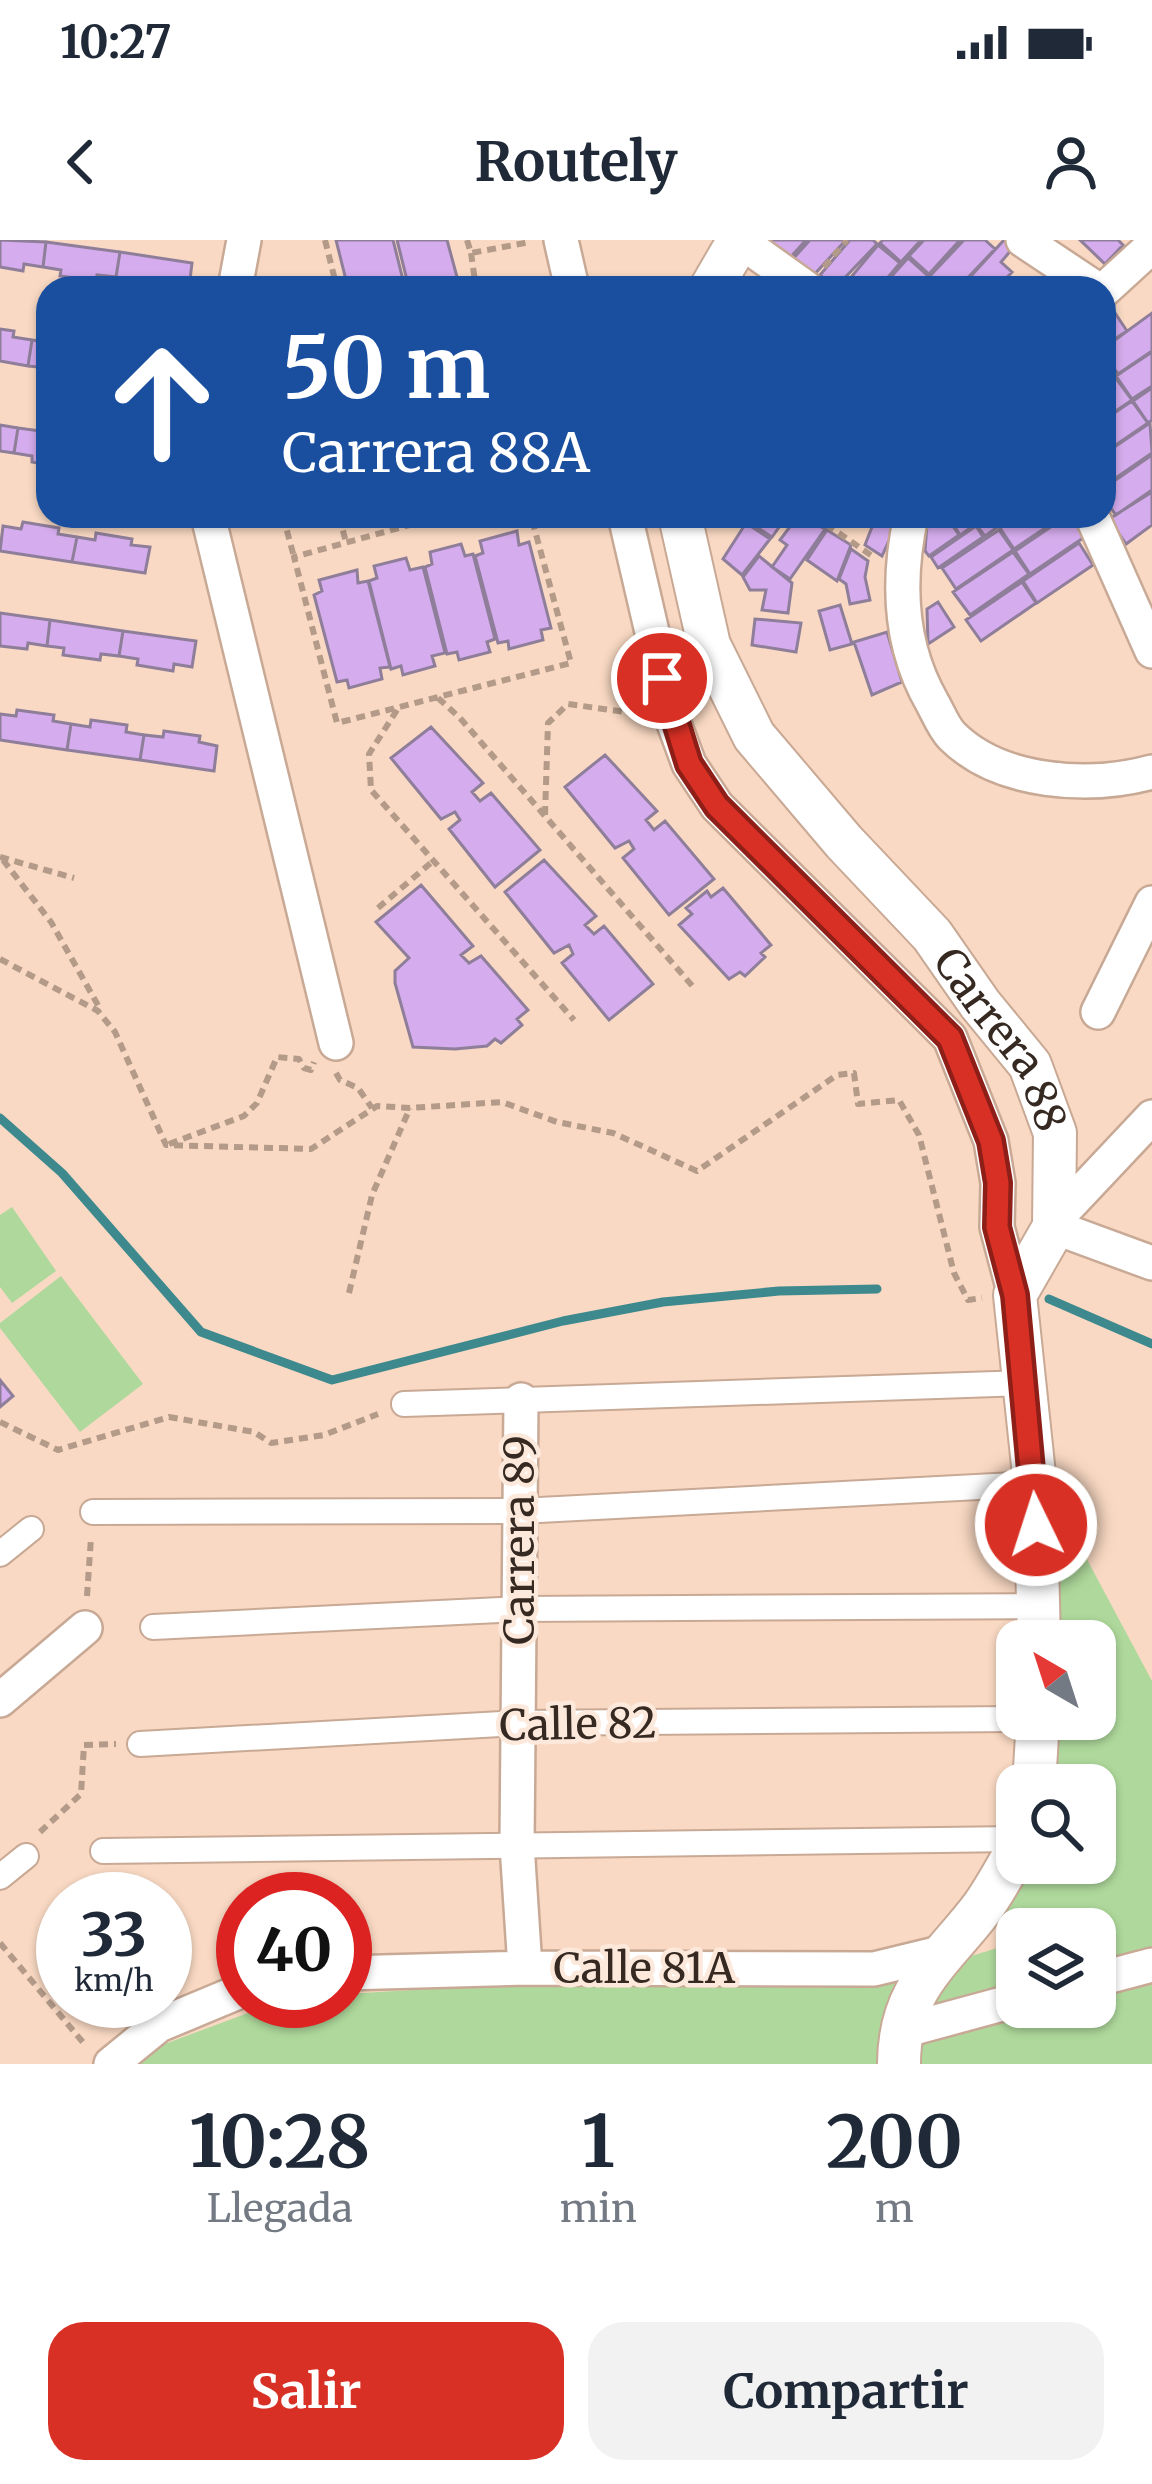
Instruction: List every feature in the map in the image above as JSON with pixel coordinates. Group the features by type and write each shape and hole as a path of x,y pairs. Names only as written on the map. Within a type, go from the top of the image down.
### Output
{"street":[{"path":"238,276 244,240"},
{"path":"561,240 569,276"},
{"path":"718,276 739,240 789,276"},
{"path":"1023,240 1077,276"},
{"path":"1116,279 1152,246"},
{"path":"211,528 328,1054"},
{"path":"628,528 672,718 689,764 717,806 950,1038 991,1141 998,1183 997,1227 1015,1295 1035,1484 1040,1620"},
{"name":"Carrera 88","path":"683,528 709,645 754,736 844,842 932,934 1030,1065 1055,1133 1055,1224 1015,1295"},
{"path":"909,528 902,614 919,680 951,735 1007,771 1091,783 1152,772"},
{"path":"1097,528 1152,651"},
{"path":"1098,1012 1152,902"},
{"path":"1152,1117 1055,1224 1152,1263"},
{"path":"404,1404 1024,1383"},
{"name":"Carrera 89","path":"521,1400 518,1845 524,1968"},
{"path":"93,1512 520,1511 1035,1484"},
{"path":"0,1554 31,1529"},
{"path":"153,1627 519,1609 996,1622"},
{"path":"0,1700 85,1628"},
{"name":"Calle 82","path":"140,1744 518,1724 996,1719"},
{"path":"103,1851 996,1839"},
{"path":"0,1877 26,1856"},
{"path":"899,2048 917,1991 940,1953 996,1884"},
{"name":"Calle 81A","path":"372,1972 874,1969 940,1953"},
{"path":"1116,1974 1152,1965"},
{"path":"99,2055 216,2001"},
{"path":"899,2048 996,2009"}],"path":[{"path":"325,240 334,276"},
{"path":"467,240 474,276"},
{"path":"471,253 539,240"},
{"path":"286,528 338,723 571,663 534,528"},
{"path":"342,528 346,542"},
{"path":"294,556 398,528"},
{"path":"831,528 872,556 903,570"},
{"path":"438,698 695,989"},
{"path":"545,816 548,723 568,704 672,718"},
{"path":"399,707 369,754 371,790 574,1020"},
{"path":"2,859 51,922 115,1031 166,1145"},
{"path":"2,859 74,878"},
{"path":"377,908 433,861"},
{"path":"0,959 77,996 104,1017"},
{"path":"166,1145 244,1116 257,1102 277,1057 299,1059 311,1070 328,1054 340,1080 358,1088 372,1108"},
{"path":"166,1145 311,1149 372,1108 502,1102 557,1122 613,1132 697,1171 837,1075 854,1073 858,1104 899,1100 920,1135 954,1273 968,1300 1015,1295"},
{"path":"349,1293 372,1195 410,1108"},
{"path":"0,1422 58,1450 170,1417 254,1432 272,1442 324,1435 404,1404"},
{"path":"85,1628 93,1512"},
{"path":"26,1856 43,1827 81,1794 84,1745 140,1744"},
{"path":"0,1943 99,2055"}],"green space":[{"path":"12,1207 56,1271 12,1303 0,1287 0,1215"},
{"path":"61,1276 143,1384 80,1432 0,1328 0,1323"},
{"path":"1060,1509 1152,1681 1152,2064 131,2064 154,2048 216,2025 372,2028 372,1992 531,1983 875,1986 996,1948 996,2028 1116,2028 1116,1908 1003,1908 1006,1884 1116,1884 1116,1764 1024,1764 1027,1740 1116,1740 1116,1620 1044,1620"}],"building":[{"path":"0,240 46,242 43,267 24,264 23,271 0,267"},
{"path":"336,240 393,240 402,276 345,276"},
{"path":"397,240 447,240 457,276 406,276"},
{"path":"766,240 806,240 788,260"},
{"path":"810,240 846,240 813,276 791,261"},
{"path":"850,240 877,244 846,276 820,275"},
{"path":"921,240 901,262 880,243"},
{"path":"924,240 960,240 929,274 909,256"},
{"path":"964,240 985,240 995,249 969,276 930,276"},
{"path":"1004,240 1013,248 1001,262 1012,272 1008,276 971,276"},
{"path":"1080,240 1118,240 1123,245 1105,264"},
{"path":"46,242 120,252 116,276 60,276 61,270 43,267"},
{"path":"878,245 900,263 889,276 852,276"},
{"path":"120,252 192,263 190,276 116,276"},
{"path":"908,258 928,276 892,276"},
{"path":"1152,313 1152,351 1118,374 1116,339"},
{"path":"1116,314 1127,331 1116,338"},
{"path":"0,329 32,340 28,366 0,361"},
{"path":"32,340 36,340 36,367 28,366"},
{"path":"1152,352 1152,386 1132,399 1116,376"},
{"path":"1116,378 1132,400 1116,411"},
{"path":"1152,388 1152,420 1148,423 1133,401"},
{"path":"1132,401 1148,423 1116,445 1116,412"},
{"path":"1150,423 1152,453 1116,478 1116,446"},
{"path":"0,425 18,428 14,453 0,451"},
{"path":"18,428 36,430 36,463 32,456 14,453"},
{"path":"1152,455 1152,490 1116,515 1116,480"},
{"path":"1152,492 1152,525 1126,544 1115,528 1116,515"},
{"path":"23,522 36,528 59,528 58,534 77,537 72,562 0,551 3,526 21,529"},
{"path":"743,528 754,528 770,539 742,575 723,559"},
{"path":"758,528 778,528 772,537"},
{"path":"789,528 825,529 790,579 772,567 787,545 780,540"},
{"path":"872,528 895,528 882,556 865,545"},
{"path":"927,528 954,528 959,535 929,556"},
{"path":"973,528 983,537 938,568 931,557"},
{"path":"1000,528 1045,528 1014,549"},
{"path":"1049,528 1081,528 1086,536 1030,574 1015,551"},
{"path":"827,530 851,545 837,581 807,560"},
{"path":"999,530 1013,550 956,589 942,568"},
{"path":"517,531 519,545 529,542 551,628 541,630 543,640 509,649 508,641 498,643 475,556 483,553 480,541"},
{"path":"96,533 150,547 145,573 72,562 77,537 95,540"},
{"path":"1079,543 1093,565 1037,603 1023,581"},
{"path":"461,544 465,556 473,554 495,639 487,642 490,652 459,660 457,652 447,654 425,567 432,564 430,552"},
{"path":"851,549 868,561 865,577 870,600 850,604 846,584 839,579"},
{"path":"1013,552 1029,574 970,615 953,592"},
{"path":"759,556 792,583 788,613 762,610 766,590 750,590 743,577"},
{"path":"406,558 410,570 423,567 445,653 432,656 435,666 403,675 401,666 391,669 369,581 377,578 374,566"},
{"path":"357,570 358,583 368,581 390,667 380,668 382,679 349,688 347,680 337,682 314,595 322,591 319,580"},
{"path":"1022,582 1036,603 981,641 966,620"},
{"path":"938,602 954,627 928,644 927,609"},
{"path":"840,605 852,644 830,650 819,611"},
{"path":"0,613 50,620 47,646 0,646"},
{"path":"755,619 801,623 796,652 752,645"},
{"path":"50,620 123,631 119,656 101,654 100,660 63,655 64,648 47,646"},
{"path":"123,631 196,641 192,667 174,664 173,671 137,665 138,659 119,656"},
{"path":"887,632 902,682 872,695 854,642"},
{"path":"17,710 54,715 53,721 71,724 67,750 0,740 0,714 16,716"},
{"path":"91,720 127,725 126,732 144,735 140,760 67,750 71,724 90,727"},
{"path":"431,727 483,783 472,792 480,801 491,793 540,850 495,887 449,829 460,820 455,812 441,819 391,758"},
{"path":"164,731 200,736 199,742 217,746 214,771 140,760 144,735 163,737"},
{"path":"605,755 657,811 646,820 654,830 665,821 714,879 669,915 623,858 634,849 629,841 615,848 565,787"},
{"path":"544,860 596,916 585,925 594,934 604,926 653,984 609,1020 562,963 573,954 569,945 554,953 505,892"},
{"path":"421,885 473,946 461,955 469,963 481,956 528,1010 517,1019 522,1025 501,1043 495,1039 487,1046 413,1047 395,983 395,971 409,958 376,922"},
{"path":"723,888 771,945 745,976 740,972 729,979 679,925 692,914 686,908 707,891 711,897"},
{"path":"0,1380 13,1396 0,1407"}],"waterway":[{"path":"0,1118 62,1173 201,1332 332,1380 563,1321 663,1302 779,1291 877,1289"},
{"path":"1049,1299 1152,1344"}],"route":[{"path":"662,678 689,764 717,806 950,1038 974,1090 991,1141 998,1183 997,1227 1015,1295 1036,1525"}]}
